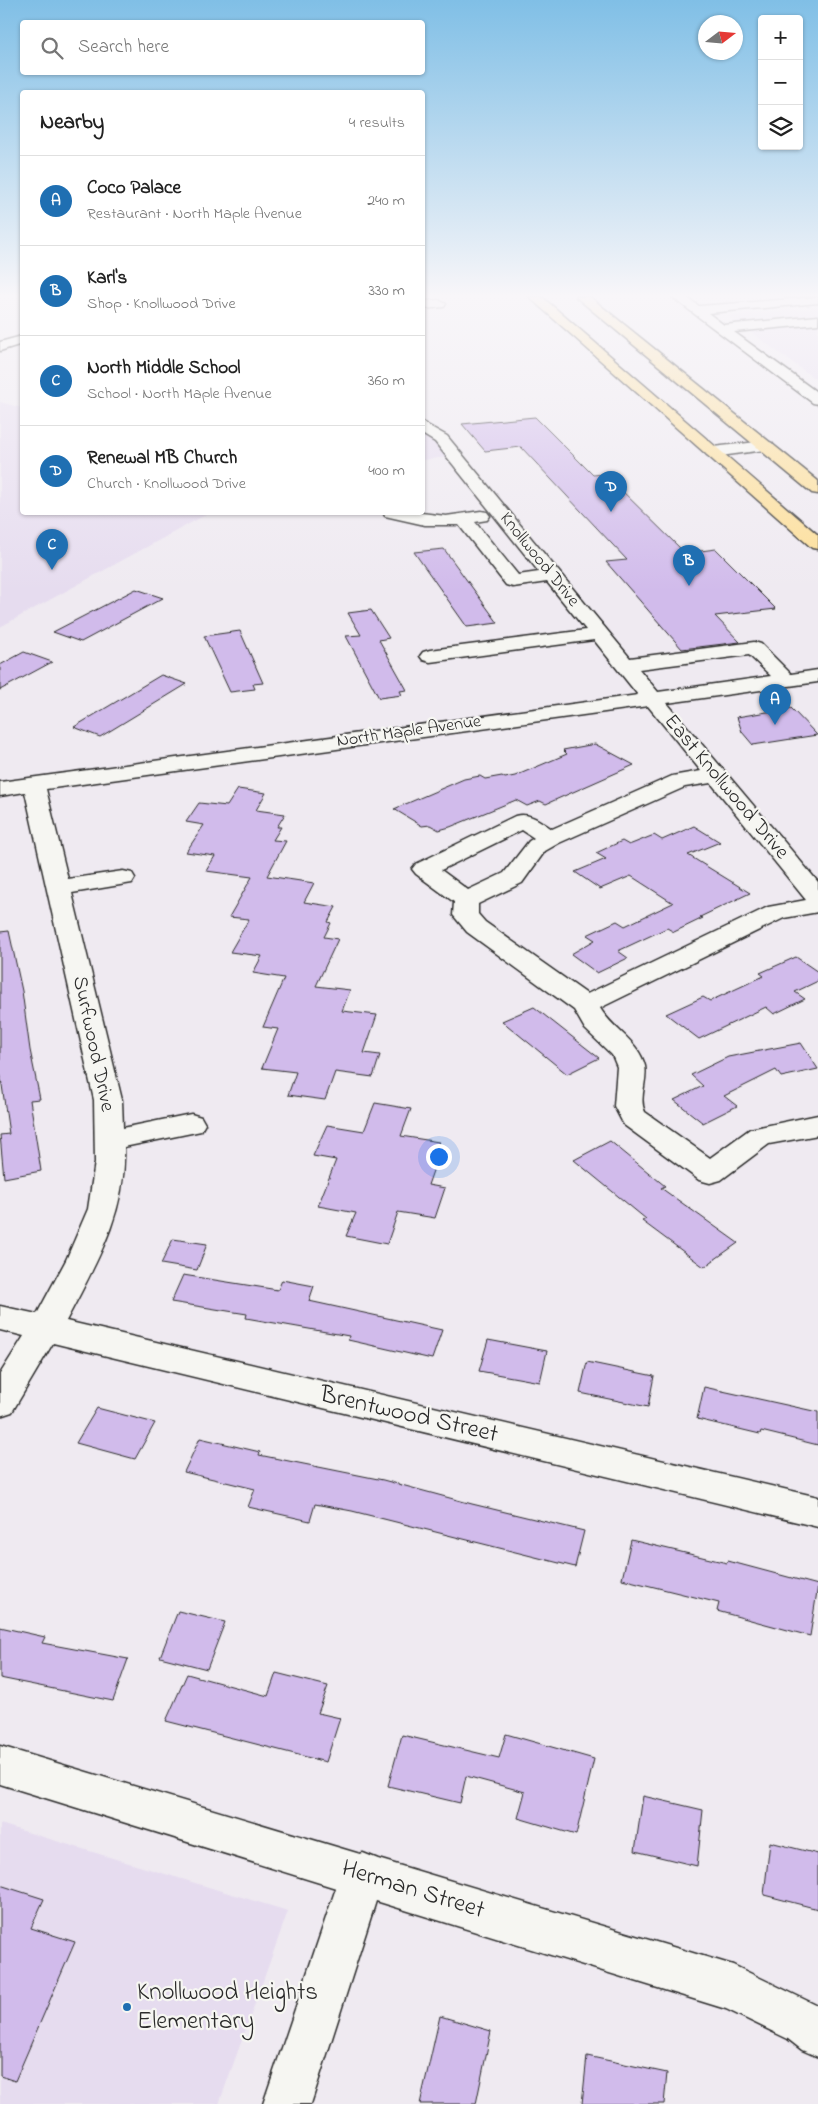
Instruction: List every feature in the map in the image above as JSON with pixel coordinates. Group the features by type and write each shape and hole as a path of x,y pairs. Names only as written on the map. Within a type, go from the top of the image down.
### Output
{"highway":[{"path":"647,395 818,544"},
{"path":"704,395 818,489"}],"street":[{"name":"Knollwood Drive","path":"425,429 441,439 624,665 653,698"},
{"path":"713,452 766,446"},
{"path":"402,515 424,521 443,522 464,520 499,511"},
{"path":"464,520 513,581 552,576"},
{"path":"430,656 599,634"},
{"path":"624,665 661,661 686,671 720,667 726,652 754,648 786,680"},
{"name":"North Maple Avenue","path":"0,789 818,676"},
{"name":"East Knollwood Drive","path":"653,698 818,898"},
{"path":"466,900 513,878 537,846 550,838 680,781 718,775"},
{"name":"Surfwood Drive","path":"0,1403 45,1329 82,1260 103,1209 110,1162 108,1100 34,784"},
{"path":"466,900 424,869 523,821 550,838"},
{"path":"58,888 123,878"},
{"path":"466,900 465,915 476,928 585,1005 595,1024 624,1051 631,1067 628,1106 634,1118 710,1173 760,1136 818,1125"},
{"path":"585,1005 777,912 818,905"},
{"path":"110,1140 191,1124"},
{"name":"Brentwood Street","path":"0,1318 818,1512"},
{"name":"Herman Street","path":"0,1765 733,1988 804,2023 818,2034"},
{"path":"287,2104 363,1874"}],"shaded area":[{"path":"0,402 20,407 20,515 205,515 0,627"},
{"path":"425,430 455,456 425,460"},
{"name":"Knollwood Heights Elementary","path":"0,1824 288,1911 219,2104 0,2104"}],"building":[{"path":"535,417 593,475 605,474 685,553 716,549 776,609 715,616 740,642 682,649 606,562 627,560 521,447 485,451 462,424"},
{"path":"444,549 498,623 467,627 414,552"},
{"path":"136,589 163,598 81,642 53,632"},
{"path":"371,610 389,638 379,640 407,690 400,691 402,695 379,698 346,636 361,635 348,613"},
{"path":"240,631 263,683 253,684 255,689 230,692 204,636"},
{"path":"24,652 52,662 0,690 0,665"},
{"path":"161,675 187,684 100,737 74,727"},
{"path":"791,708 817,735 753,745 742,732 737,717"},
{"path":"595,744 634,765 546,804 540,801 527,806 516,800 439,830 430,825 422,826 394,809 464,779 480,776 485,779 515,776 567,754 563,750"},
{"path":"238,789 266,793 256,810 285,814 277,827 281,827 273,840 286,841 267,876 314,883 304,902 336,907 328,922 331,923 324,937 338,939 316,986 350,990 342,1011 377,1015 364,1053 380,1055 373,1077 335,1072 325,1100 288,1095 296,1072 262,1068 278,1029 263,1027 284,978 253,973 262,956 230,952 249,919 229,917 252,877 206,871 215,856 186,852 204,825 186,822 199,803 227,806"},
{"path":"694,826 720,842 688,855 750,893 674,932 667,928 618,951 628,958 597,973 571,954 595,940 587,935 617,921 625,926 673,903 631,876 600,889 575,872 606,859 596,853 622,841 629,845 654,835 662,840"},
{"path":"9,931 22,991 30,1050 40,1099 30,1100 41,1171 4,1178 0,1135 9,1134 0,1071 0,932"},
{"path":"796,957 818,972 818,981 795,992 805,999 774,1014 766,1007 699,1039 666,1014 703,997 710,1001 764,976 760,973"},
{"path":"534,1007 599,1058 567,1074 502,1021"},
{"path":"801,1043 818,1069 781,1077 776,1070 724,1096 737,1106 703,1123 674,1100 703,1086 691,1075 728,1057"},
{"path":"375,1103 411,1109 401,1136 439,1142 431,1164 435,1165 428,1185 445,1188 435,1218 398,1212 387,1244 346,1236 356,1213 318,1206 336,1160 313,1156 327,1125 364,1131"},
{"path":"610,1141 665,1186 661,1188 738,1243 704,1267 642,1221 646,1219 574,1160"},
{"path":"173,1239 207,1244 197,1270 161,1264"},
{"path":"183,1275 278,1290 282,1280 314,1286 309,1301 442,1330 432,1359 348,1340 349,1336 246,1318 247,1314 171,1302"},
{"path":"488,1340 547,1351 540,1382 479,1371"},
{"path":"587,1362 654,1376 648,1407 580,1393"},
{"path":"704,1387 818,1412 818,1445 761,1431 760,1434 697,1419"},
{"path":"97,1408 155,1423 135,1459 76,1443"},
{"path":"200,1438 260,1452 259,1455 383,1480 584,1531 575,1567 352,1511 315,1504 310,1521 248,1507 255,1489 184,1472"},
{"path":"631,1540 727,1563 728,1561 818,1585 810,1636 717,1611 719,1603 622,1579"},
{"path":"178,1611 225,1622 207,1669 160,1657"},
{"path":"0,1627 45,1637 42,1643 128,1659 113,1701 0,1678"},
{"path":"276,1673 328,1686 318,1713 340,1718 326,1762 166,1721 187,1674 268,1696"},
{"path":"506,1734 594,1759 576,1835 518,1818 525,1792 466,1776 460,1803 388,1786 402,1735 499,1758"},
{"path":"643,1796 703,1810 697,1866 635,1851"},
{"path":"770,1842 818,1854 818,1909 764,1895"},
{"path":"0,1885 44,1899 31,1928 75,1942 15,2081 0,2076"},
{"path":"440,2016 491,2031 476,2104 420,2104"},
{"path":"587,2056 667,2073 664,2104 582,2104"}],"place":[{"name":"Renewal MB Church","path":"611,512"},
{"name":"North Middle School","path":"52,570"},
{"name":"Karl's","path":"689,586"},
{"name":"Coco Palace","path":"775,725"},
{"name":"Knollwood Heights Elementary","path":"127,2007"}]}
